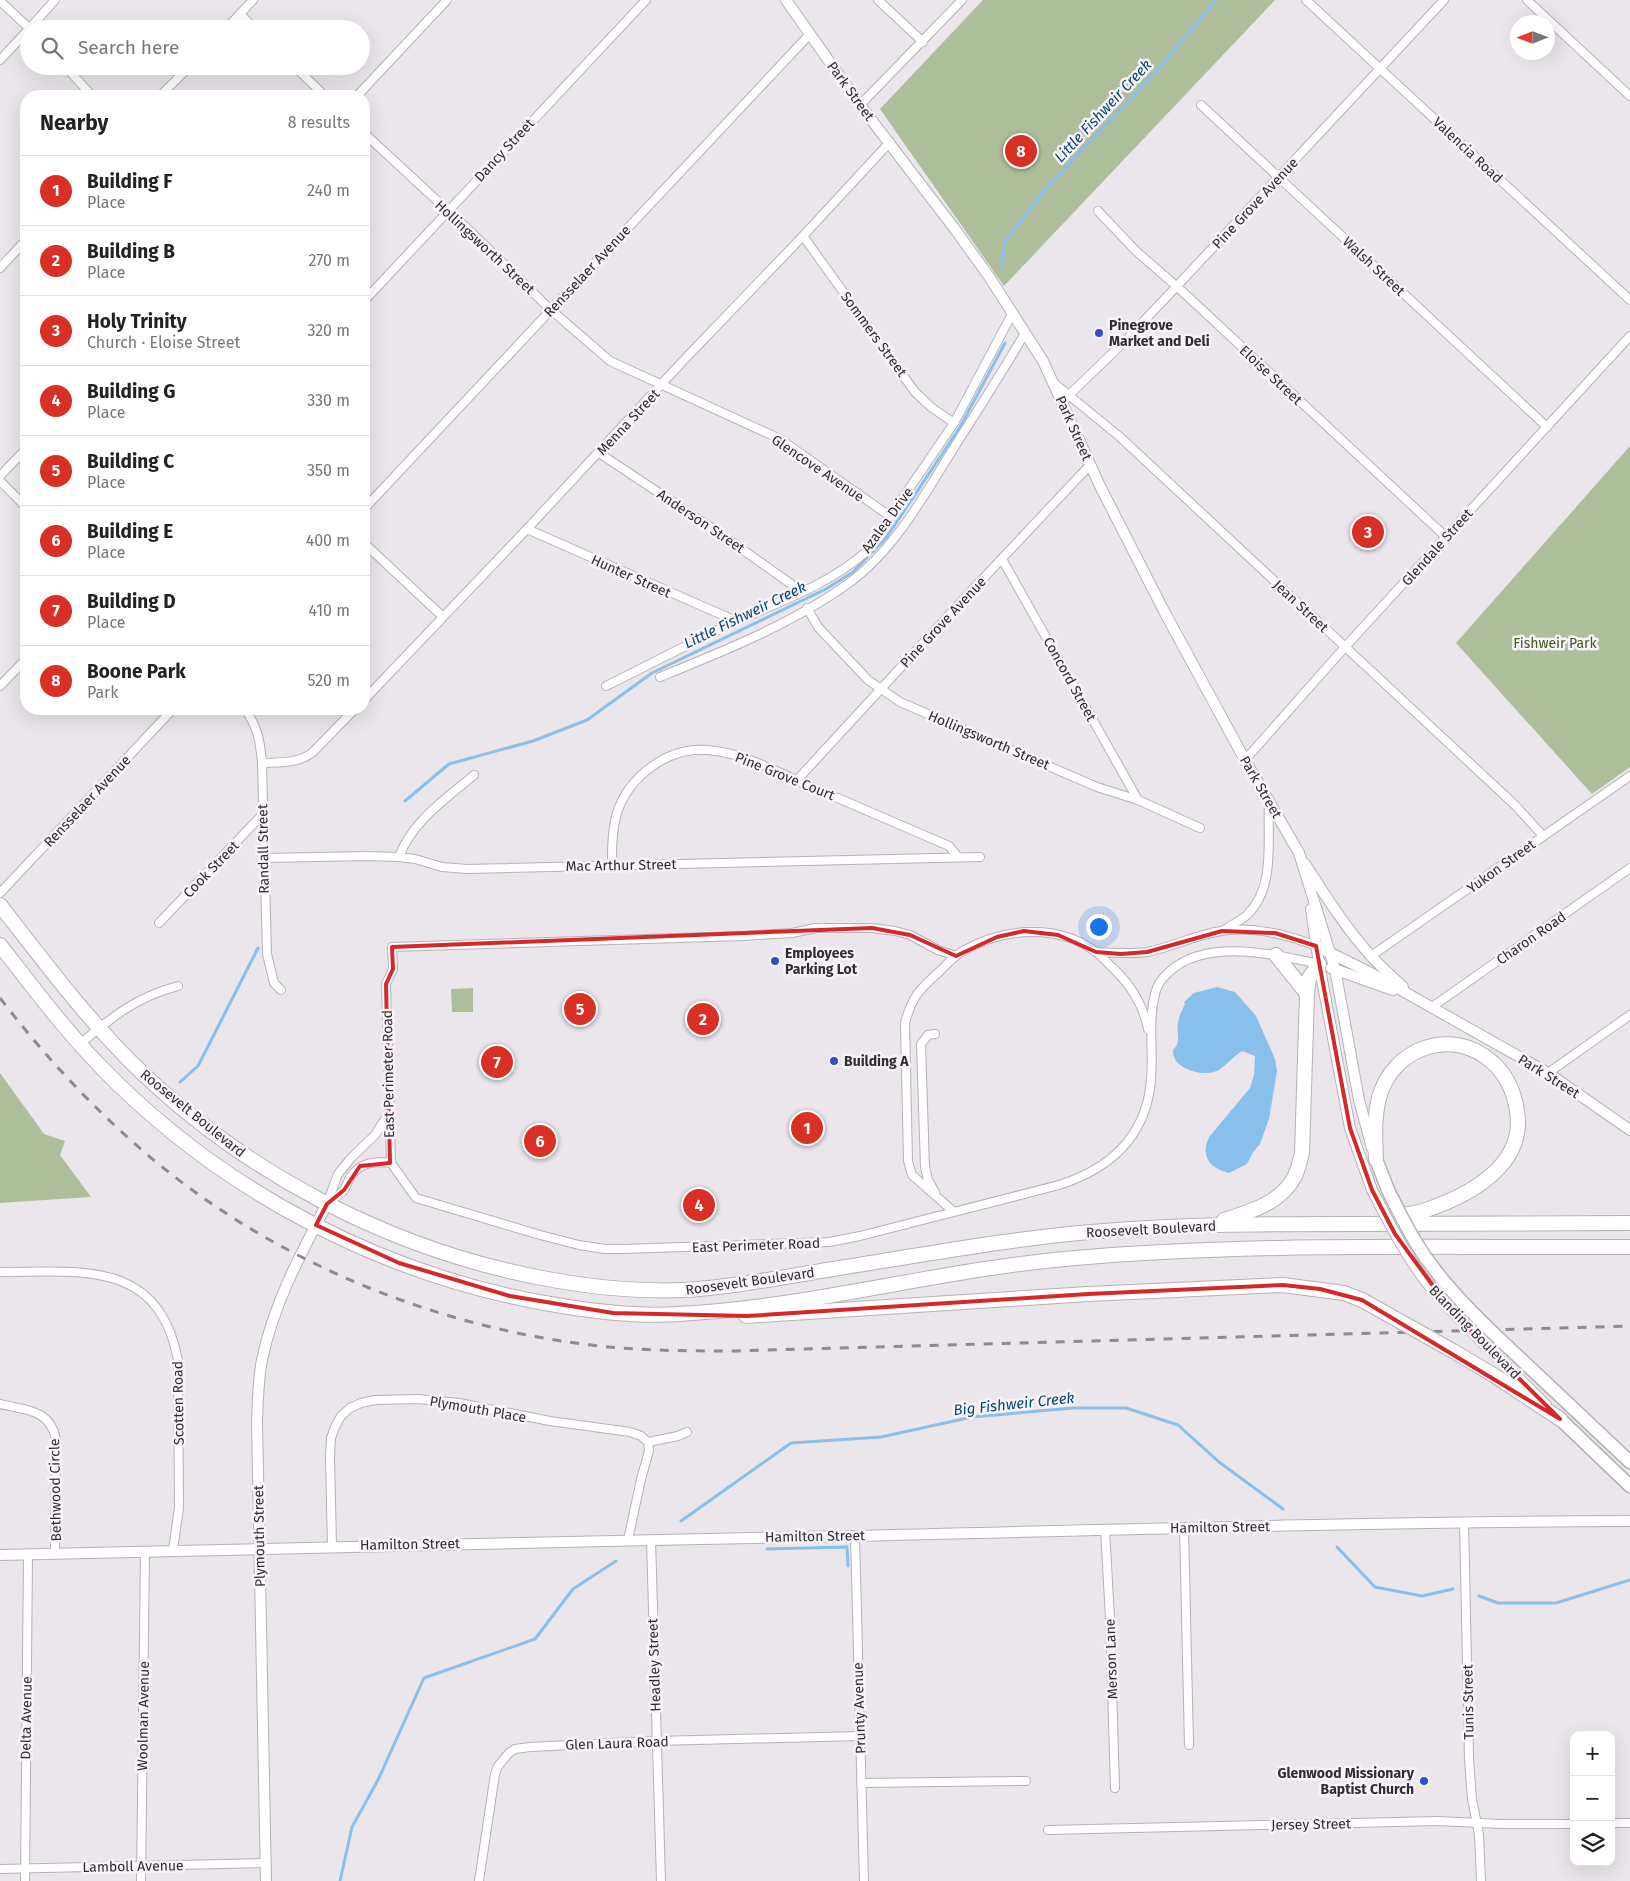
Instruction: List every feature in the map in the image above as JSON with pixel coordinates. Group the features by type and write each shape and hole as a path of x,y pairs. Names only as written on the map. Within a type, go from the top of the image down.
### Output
{"highway":[{"name":"Roosevelt Boulevard","path":"0,905 98,1028 148,1077 216,1135 274,1173 327,1204 432,1249 497,1268 586,1285 642,1290 677,1290 739,1285 1026,1239 1118,1229 1209,1225 1623,1223"},
{"name":"Roosevelt Boulevard","path":"0,945 80,1044 130,1094 178,1136 237,1178 316,1226 399,1264 470,1286 579,1309 613,1313 677,1315 762,1306 1000,1267 1120,1254 1261,1247 1627,1246"},
{"path":"1276,955 1307,994"},
{"path":"1209,1225 1250,1212 1268,1203 1284,1192 1295,1175 1302,1153 1307,994 1309,978 1318,964"},
{"path":"1358,1224 1430,1208 1479,1186 1501,1167 1514,1147 1519,1119 1514,1093 1506,1078 1492,1061 1476,1051 1455,1044 1429,1045 1406,1056 1389,1076 1379,1098 1375,1130 1376,1159"},
{"path":"1623,1223 1630,1216"},
{"path":"677,1315 779,1315 1088,1294 1283,1285 1336,1292 1362,1300 1495,1376 1560,1419"}],"main road":[{"name":"Blanding Boulevard","path":"1376,1159 1388,1190 1408,1228 1431,1265 1476,1317 1630,1462"},
{"name":"Blanding Boulevard","path":"1560,1419 1630,1486"}],"street":[{"path":"38,20 56,0"},
{"path":"234,20 253,0"},
{"path":"363,90 447,0"},
{"name":"Dancy Street","path":"370,295 646,0"},
{"name":"Park Street","path":"786,0 860,105 890,142 990,278 1043,362 1053,382 1066,399 1090,465 1165,613 1269,804 1299,853 1331,954"},
{"path":"878,0 922,42"},
{"path":"860,105 962,0"},
{"name":"Valencia Road","path":"1306,0 1630,300"},
{"name":"Pine Grove Avenue","path":"1066,399 1125,341 1444,0"},
{"path":"1527,0 1630,96"},
{"path":"0,1 20,20"},
{"path":"240,14 246,20"},
{"name":"Rensselaer Avenue","path":"370,503 810,34"},
{"path":"0,60 20,39"},
{"path":"73,75 87,90"},
{"path":"166,90 181,75"},
{"path":"303,75 319,90"},
{"name":"Walsh Street","path":"1200,105 1547,427"},
{"name":"Hollingsworth Street","path":"370,139 551,310 610,361 661,386"},
{"name":"Menna Street","path":"370,694 527,530 890,142"},
{"name":"Eloise Street","path":"1098,211 1136,251 1446,537"},
{"name":"Sommers Street","path":"803,236 915,392 931,407 954,423"},
{"path":"0,268 20,246"},
{"name":"Azalea Drive","path":"606,686 736,622 800,593 848,568 866,552 954,423 1012,314"},
{"name":"Azalea Drive","path":"660,677 749,640 807,608 850,582 879,556 912,514 1025,333"},
{"name":"Glendale Street","path":"1245,760 1345,647 1630,336"},
{"name":"Glencove Avenue","path":"661,386 780,439 891,517"},
{"name":"Jean Street","path":"1066,399 1120,437 1516,806 1544,836"},
{"name":"Anderson Street","path":"599,453 712,528 792,584 800,593"},
{"path":"0,476 20,455"},
{"name":"Pine Grove Avenue","path":"796,780 1090,465"},
{"path":"0,482 20,501"},
{"name":"Hunter Street","path":"527,530 736,622"},
{"path":"370,549 443,616"},
{"name":"Concord Street","path":"1002,559 1138,800"},
{"name":"Hollingsworth Street","path":"807,608 818,627 868,680 900,702 1088,783 1138,800 1200,828"},
{"path":"0,686 20,665"},
{"name":"Rensselaer Avenue","path":"0,893 167,715"},
{"name":"Randall Street","path":"249,715 255,724 262,763 267,954 274,983 281,990"},
{"path":"262,763 294,762 304,759 312,754 349,715"},
{"name":"Pine Grove Court","path":"612,866 614,828 618,812 626,795 638,778 652,766 669,757 686,752 705,750 741,757 796,780 949,846 958,858"},
{"path":"399,857 405,840 416,826 474,774"},
{"name":"Yukon Street","path":"1371,956 1630,776"},
{"path":"1222,931 1246,915 1264,888 1267,868 1269,804"},
{"name":"Cook Street","path":"159,923 262,815"},
{"path":"1299,853 1327,898 1371,956 1413,996"},
{"name":"Mac Arthur Street","path":"264,858 399,857 415,859 442,867 467,869 980,857"},
{"name":"Charon Road","path":"1432,1007 1630,868"},
{"name":"Park Street","path":"1309,888 1316,946 1413,996 1548,1073 1630,1130"},
{"name":"East Perimeter Road","path":"956,956 938,950 910,935 872,928 816,928 792,933 743,936 392,947 393,969 386,984 390,1163 416,1198 579,1245 605,1249 814,1244 860,1236 1059,1185 1085,1176 1105,1164 1118,1153 1137,1127 1150,1088 1150,1045"},
{"path":"1096,952 1121,954 1147,952 1196,936 1222,931 1241,930 1275,933 1316,946"},
{"path":"953,1211 912,1175 908,1161 905,1023 910,1004 919,990 956,956 969,948 997,937 1024,932 1058,936 1083,944 1096,952 1121,975 1142,1008 1150,1045"},
{"name":"Blanding Boulevard","path":"1316,946 1350,1128 1372,1190 1395,1234 1426,1281 1453,1313 1560,1419"},
{"path":"1150,1045 1151,1018 1155,992 1162,978 1173,968 1187,960 1200,954 1242,952 1276,955 1318,964"},
{"name":"Blanding Boulevard","path":"1331,954 1359,1100 1376,1159"},
{"name":"Park Street","path":"1318,964 1413,996"},
{"path":"80,1044 124,1008 162,990 178,986"},
{"path":"1548,1073 1630,1015"},
{"path":"935,1034 928,1035 921,1044 924,1167 928,1180 939,1198"},
{"path":"327,1204 338,1174 351,1158 375,1135 389,1113"},
{"path":"327,1204 344,1190 351,1176 360,1166 368,1163 390,1163"},
{"name":"Plymouth Street","path":"266,1881 259,1547 258,1384 262,1358 274,1318 291,1276 327,1204"},
{"name":"Scotten Road","path":"0,1272 84,1272 110,1276 134,1287 148,1298 164,1317 174,1340 178,1360 179,1508 173,1550"},
{"name":"Plymouth Place","path":"332,1546 331,1438 334,1427 341,1416 361,1402 418,1399 459,1403 550,1421 630,1432 641,1436 648,1442"},
{"name":"Bethwood Circle","path":"0,1404 35,1412 45,1418 54,1429 56,1440 56,1553"},
{"path":"628,1540 649,1451 648,1442 678,1436 687,1432"},
{"name":"Hamilton Street","path":"0,1555 259,1547 854,1536 1184,1527 1630,1521"},
{"name":"Tunis Street","path":"1464,1522 1470,1759 1472,1799 1479,1835 1481,1881"},
{"path":"1184,1527 1189,1745"},
{"name":"Merson Lane","path":"1105,1529 1110,1618 1115,1788"},
{"name":"Prunty Avenue","path":"854,1536 864,1881"},
{"name":"Headley Street","path":"651,1540 661,1881"},
{"name":"Woolman Avenue","path":"141,1881 145,1551"},
{"name":"Delta Avenue","path":"25,1881 28,1554"},
{"name":"Glen Laura Road","path":"479,1881 495,1774 498,1766 515,1749 656,1741 860,1736"},
{"path":"861,1783 1026,1781"},
{"name":"Jersey Street","path":"1048,1830 1438,1822 1570,1824"},
{"path":"1615,1824 1630,1823"},
{"name":"Lamboll Avenue","path":"0,1869 266,1863"}],"highlighted area":[{"path":"872,928 910,935 956,956 997,937 1024,931 1058,935 1096,952 1121,954 1147,952 1222,931 1275,933 1316,946 1350,1128 1372,1190 1395,1234 1453,1313 1560,1419 1362,1300 1320,1289 1283,1285 1088,1294 747,1316 613,1313 510,1296 399,1263 316,1225 327,1204 344,1190 360,1166 390,1163 386,984 393,969 392,947"}],"green space":[{"path":"983,0 1275,0 1004,286 880,109"},
{"name":"Fishweir Park","path":"1630,446 1630,767 1592,794 1456,643"},
{"path":"473,988 473,1012 452,1012 451,989"},
{"path":"0,1073 44,1134 65,1141 60,1155 91,1197 0,1203"}],"water":[{"path":"1217,987 1235,992 1256,1016 1275,1059 1277,1071 1269,1119 1260,1144 1253,1152 1247,1164 1229,1173 1222,1171 1208,1161 1206,1144 1209,1137 1250,1088 1254,1075 1255,1056 1242,1051 1217,1071 1204,1073 1183,1067 1174,1057 1173,1050 1177,1044 1178,1023 1185,1004 1184,1002 1194,993"}],"waterway":[{"name":"Little Fishweir Creek","path":"1002,268 1005,241 1050,184 1155,73 1216,0"},
{"name":"Little Fishweir Creek","path":"405,801 449,764 533,741 587,720 652,673 826,589 853,572 886,538 960,427 1005,343"},
{"path":"180,1082 198,1066 258,948"},
{"name":"Big Fishweir Creek","path":"681,1521 791,1443 881,1437 972,1417 1073,1408 1126,1408 1178,1425 1219,1462 1283,1509"},
{"path":"767,1549 847,1547 848,1566"},
{"name":"Big Fishweir Creek","path":"1337,1547 1375,1587 1422,1596 1453,1589"},
{"path":"340,1881 352,1827 378,1780 424,1678 535,1639 573,1589 616,1561"},
{"name":"Big Fishweir Creek","path":"1479,1596 1498,1603 1556,1603 1630,1580"}],"railway":[{"path":"0,998 68,1078 123,1134 191,1189 243,1224 297,1254 353,1281 411,1303 470,1322 530,1336 591,1345 628,1348 736,1351 1630,1326"}],"place":[{"name":"Boone Park","path":"1021,151"},
{"name":"Pinegrove Market and Deli","path":"1099,333"},
{"name":"Holy Trinity","path":"1368,532"},
{"name":"Employees Parking Lot","path":"775,961"},
{"name":"Building C","path":"580,1009"},
{"name":"Building B","path":"703,1019"},
{"name":"Building A","path":"834,1061"},
{"name":"Building D","path":"497,1062"},
{"name":"Building F","path":"807,1128"},
{"name":"Building E","path":"540,1141"},
{"name":"Building G","path":"699,1205"},
{"name":"Glenwood Missionary Baptist Church","path":"1424,1781"}]}
